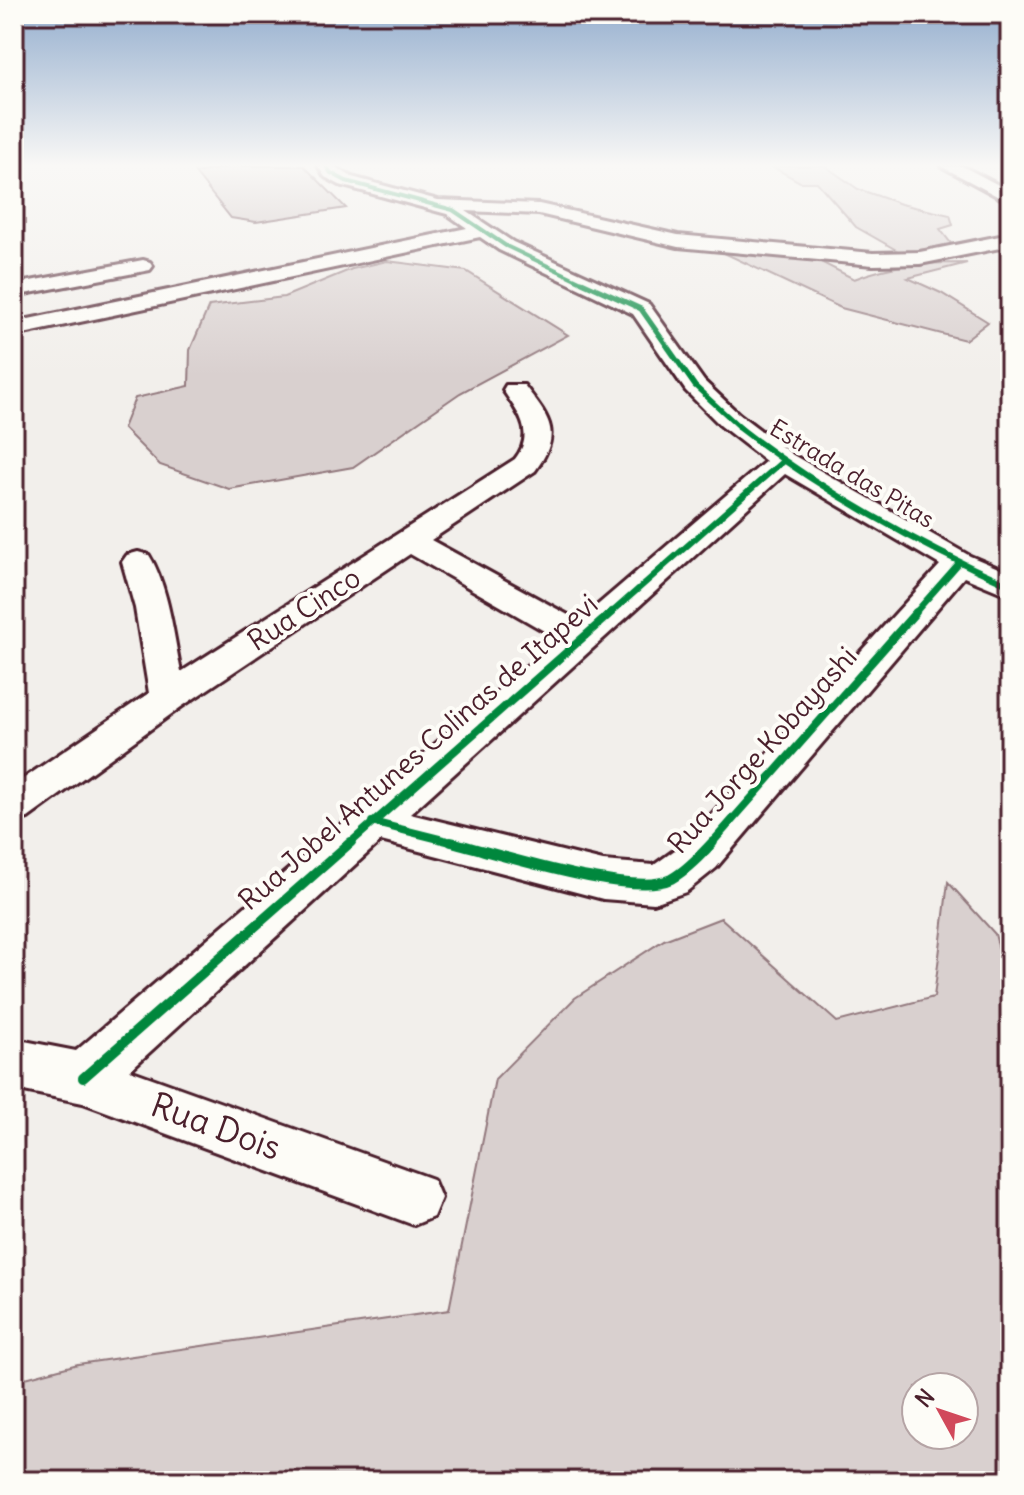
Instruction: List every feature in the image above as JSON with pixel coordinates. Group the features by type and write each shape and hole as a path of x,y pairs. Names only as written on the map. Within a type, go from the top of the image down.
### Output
{"street":[{"path":"14,329 426,236"},
{"name":"Estrada das Pitas","path":"493,236 544,266 641,309 695,386 730,420 783,461 959,563 1010,585"},
{"path":"657,236 678,241 873,259 920,258 1010,240"},
{"path":"14,290 143,266"},
{"name":"Rua Cinco","path":"14,806 168,698 525,465 536,452 541,437 534,416 515,390"},
{"name":"Rua Jobel Antunes Colinas de Itapevi","path":"83,1078 783,461"},
{"path":"409,541 582,638"},
{"path":"138,562 151,608 168,698"},
{"name":"Rua Jorge Kobayashi","path":"372,822 603,880 654,884 671,879 701,855 959,563"},
{"name":"Rua Dois","path":"14,1064 83,1078 414,1198"}],"shaded area":[{"path":"871,236 945,236 953,246 900,252"},
{"path":"722,252 815,259 854,279 910,265 967,263 908,278 941,293 988,322 965,340 841,308"},
{"path":"387,261 466,271 568,335 460,393 353,467 229,489 160,465 123,428 135,398 189,386 190,350 209,306 284,297 352,269"},
{"path":"948,882 995,934 1010,993 1010,1481 14,1481 14,1381 78,1364 449,1310 495,1079 575,998 664,940 721,918 837,1022 934,997"}],"cycle path":[{"path":"491,236 506,246 641,309 695,386 730,420 783,461 959,563 1010,585"},
{"path":"83,1078 783,461"},
{"path":"372,822 603,880 654,884 671,879 701,855 959,563"}]}
